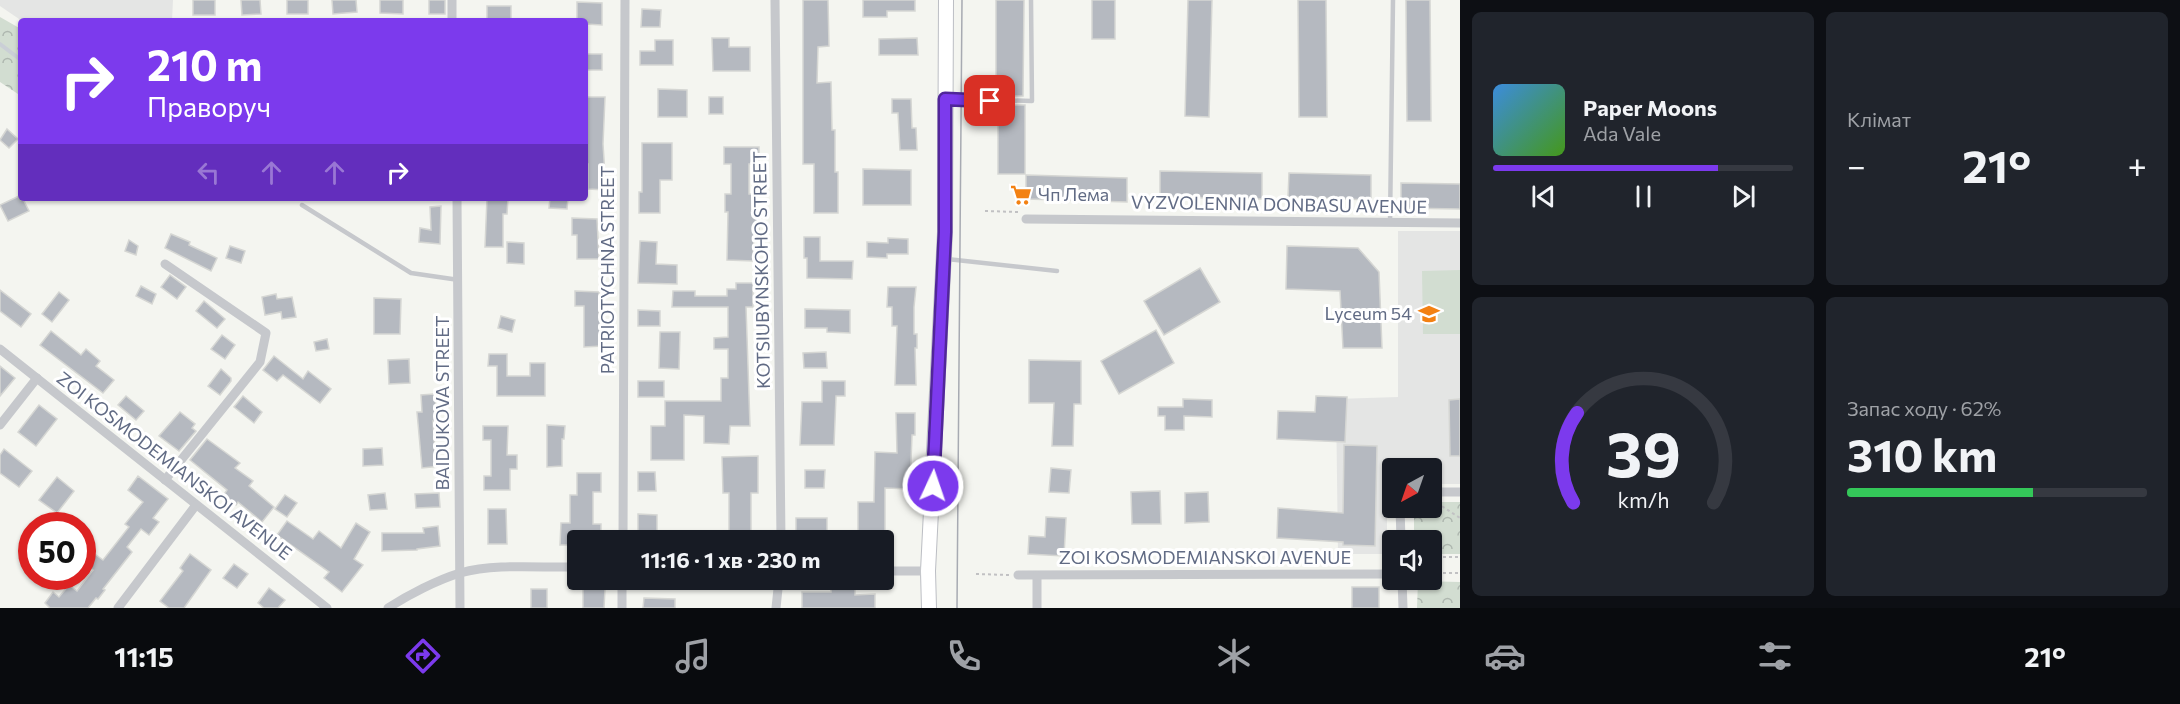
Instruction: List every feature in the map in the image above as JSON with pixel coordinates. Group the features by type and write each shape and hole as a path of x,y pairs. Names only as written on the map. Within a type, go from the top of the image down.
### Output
{"main road":[{"path":"929,608 928,571 944,258 946,0"}],"street":[{"path":"452,0 452,18"},
{"name":"PATRIOTYCHNA STREET","path":"623,530 626,0"},
{"name":"KOTSIUBYNSKOHO STREET","path":"775,0 781,530"},
{"name":"BAIDUKOVA STREET","path":"457,201 460,608"},
{"name":"VYZVOLENNIA DONBASU AVENUE","path":"1026,219 1460,223"},
{"path":"165,264 266,333 260,362 165,480"},
{"name":"ZOI KOSMODEMIANSKOI AVENUE","path":"0,349 327,608"},
{"path":"0,425 37,378"},
{"path":"1442,492 1460,492"},
{"path":"118,608 196,505"},
{"path":"388,608 403,598 459,574 490,568 567,567"},
{"path":"894,571 928,571"},
{"name":"ZOI KOSMODEMIANSKOI AVENUE","path":"1018,575 1382,574"},
{"path":"1037,576 1037,608"},
{"path":"622,590 622,608"},
{"path":"776,608 778,590"},
{"path":"1402,590 1403,608"}],"lane":[{"path":"945,99 1032,101 1031,0"},
{"path":"1390,223 1393,0"},
{"path":"302,205 411,273 459,280"},
{"path":"944,258 1057,271"}],"path":[{"path":"1442,507 1460,518"},
{"path":"1442,557 1460,557"},
{"path":"1442,573 1460,573"},
{"path":"976,574 1018,575"}],"shaded area":[{"path":"0,0 173,0 172,18 18,18 0,6"},
{"name":"Lyceum 54","path":"1398,231 1460,231 1460,484 1442,484 1442,458 1382,458 1382,518 1387,518 1387,530 1382,530 1382,554 1338,554 1336,399 1398,397"}],"green space":[{"path":"0,17 18,27 18,94 0,82"},
{"path":"1460,270 1460,334 1423,334 1422,271"},
{"path":"1442,502 1460,502 1460,554 1442,554 1442,530 1414,530 1414,518 1442,518"},
{"path":"1442,582 1460,582 1460,608 1417,608 1418,590 1442,590"}],"building":[{"path":"193,0 215,0 215,15 193,15"},
{"path":"241,0 260,0 261,14 242,15"},
{"path":"287,0 308,0 308,14 287,14"},
{"path":"332,0 356,0 357,12 333,14"},
{"path":"380,0 403,0 403,14 380,13"},
{"path":"429,0 445,0 445,14 429,14"},
{"path":"803,0 828,0 829,46 818,47 817,83 831,82 832,130 835,130 835,172 838,172 838,213 814,213 814,164 803,164"},
{"path":"863,0 915,0 915,11 887,11 887,17 863,17"},
{"path":"996,0 1024,0 1023,96 998,96 998,88 996,88"},
{"path":"1092,0 1115,0 1115,39 1092,39"},
{"path":"1188,0 1212,0 1209,117 1185,116"},
{"path":"1298,0 1326,0 1327,117 1299,117"},
{"path":"1406,0 1430,0 1431,121 1407,121"},
{"path":"577,2 602,3 602,25 588,24 588,18 577,18"},
{"path":"487,6 511,6 511,18 487,18"},
{"path":"642,9 661,10 660,27 641,27"},
{"path":"712,38 729,38 729,47 750,47 750,71 713,71"},
{"path":"917,38 918,55 879,55 879,39"},
{"path":"655,40 673,40 673,65 640,65 640,51 655,51"},
{"path":"588,54 602,54 602,70 588,70"},
{"path":"658,89 687,90 687,117 658,117"},
{"path":"588,97 605,97 603,144 606,190 588,189"},
{"path":"709,97 723,97 723,114 709,114"},
{"path":"892,99 911,99 912,128 916,128 917,150 900,150 898,113 892,113"},
{"path":"998,105 1025,105 1025,174 998,174"},
{"path":"7,129 18,139 9,148 0,140"},
{"path":"642,143 672,143 672,180 660,180 660,213 639,213 639,192 642,192"},
{"path":"724,147 759,147 759,164 749,164 752,216 759,216 759,236 754,236 753,261 727,260 728,212 725,212 725,194 731,194 731,164 724,164"},
{"path":"863,169 911,170 911,205 863,205"},
{"path":"1160,171 1262,173 1262,199 1160,197"},
{"path":"1289,173 1371,175 1371,200 1288,197"},
{"path":"1026,175 1127,178 1127,202 1026,199"},
{"path":"1401,183 1460,184 1460,209 1401,208"},
{"path":"18,196 18,201 24,201 29,211 8,221 0,205"},
{"path":"487,201 508,201 507,214 503,214 503,247 485,247"},
{"path":"550,201 568,201 567,209 549,208"},
{"path":"441,206 440,244 419,242 420,228 431,230 430,207"},
{"path":"572,218 597,219 599,259 577,259 577,235 572,235"},
{"path":"171,234 217,258 211,271 165,248"},
{"path":"804,237 820,237 820,261 853,261 852,279 807,278"},
{"path":"888,238 908,239 908,254 887,254 887,258 867,257 867,242 888,243"},
{"path":"129,240 138,246 136,255 125,251"},
{"path":"640,241 657,242 656,264 677,265 677,284 638,283"},
{"path":"507,242 524,243 524,264 507,263"},
{"path":"230,246 245,251 241,263 226,258"},
{"path":"1287,246 1358,248 1379,272 1382,348 1343,348 1340,291 1286,289"},
{"path":"1200,268 1220,302 1164,335 1144,301"},
{"path":"170,275 186,287 177,299 161,287"},
{"path":"736,283 753,283 753,307 746,307 750,426 730,426 729,444 704,443 704,416 684,415 684,460 651,460 651,426 665,426 665,401 721,401 721,378 728,378 728,349 714,349 714,338 728,337 728,307 672,307 673,291 695,291 695,296 727,296 727,289 736,289"},
{"path":"141,286 156,294 152,304 136,296"},
{"path":"888,287 916,287 914,334 917,334 916,385 895,385 897,326 892,326 892,307 887,307"},
{"path":"0,290 31,314 21,327 0,311"},
{"path":"575,291 599,292 603,346 584,347 584,306 575,306"},
{"path":"59,292 69,300 52,322 42,314"},
{"path":"276,294 277,299 292,297 296,317 282,319 281,312 265,315 262,297"},
{"path":"374,298 401,299 400,334 374,334"},
{"path":"204,301 225,319 217,328 196,311"},
{"path":"805,309 850,310 850,333 827,332 827,328 805,328"},
{"path":"638,310 660,311 660,326 638,326"},
{"path":"501,316 515,320 512,332 498,328"},
{"path":"1156,330 1174,363 1119,394 1101,361"},
{"path":"51,331 81,355 86,349 100,361 96,366 114,380 103,393 40,345"},
{"path":"660,332 680,332 679,369 659,368"},
{"path":"222,335 235,345 225,359 211,349"},
{"path":"327,339 329,349 316,351 314,342"},
{"path":"826,352 827,368 804,368 803,353"},
{"path":"489,354 507,354 507,376 530,376 530,363 545,363 545,396 497,396 497,366 488,366"},
{"path":"274,356 303,379 308,371 331,389 320,403 283,375 277,381 263,370"},
{"path":"409,359 410,383 389,384 388,360"},
{"path":"1029,360 1081,361 1081,404 1074,404 1073,446 1052,446 1054,403 1029,403"},
{"path":"0,366 15,378 0,396"},
{"path":"221,369 231,378 231,381 220,395 208,386"},
{"path":"638,381 664,381 664,397 638,397"},
{"path":"822,381 845,381 845,396 836,396 834,445 800,445 802,402 822,402"},
{"path":"434,394 439,421 433,421 435,451 439,450 441,466 422,468 417,412 422,412 421,395"},
{"path":"126,396 144,411 136,420 118,405"},
{"path":"243,396 262,412 254,423 234,407"},
{"path":"1316,396 1347,397 1345,442 1277,439 1278,411 1315,412"},
{"path":"1183,399 1212,400 1212,417 1184,416 1184,430 1165,430 1165,416 1158,416 1158,407 1183,407"},
{"path":"1460,399 1460,456 1450,456 1449,400"},
{"path":"39,405 57,419 36,446 18,432"},
{"path":"180,412 195,424 192,428 196,431 179,451 159,436"},
{"path":"896,413 915,413 910,489 885,488 885,530 858,530 858,502 874,502 875,452 897,453"},
{"path":"547,425 565,426 564,439 562,439 562,466 547,467"},
{"path":"483,426 508,426 507,455 517,455 517,469 510,469 510,490 484,490 484,476 491,476 491,440 483,440"},
{"path":"207,439 240,463 235,468 253,481 249,486 274,507 262,522 238,502 236,505 223,496 227,490 190,460"},
{"path":"1344,445 1377,446 1375,546 1277,538 1278,508 1343,513"},
{"path":"382,448 383,465 363,466 363,449"},
{"path":"4,449 32,471 19,487 0,473 0,455"},
{"path":"758,456 758,493 751,493 751,530 729,530 729,493 723,493 722,457"},
{"path":"1051,468 1071,470 1069,493 1049,492"},
{"path":"805,470 825,470 824,488 805,488"},
{"path":"638,472 655,472 656,491 638,491"},
{"path":"577,473 601,473 601,492 593,492 593,524 601,524 601,530 567,530 567,545 560,545 561,523 570,523 570,495 577,495"},
{"path":"138,476 168,499 153,518 159,522 149,535 141,529 127,547 132,552 103,589 105,590 98,599 96,598 88,608 50,608 45,603 53,592 59,597 65,590 96,590 96,555 103,560 129,527 125,524 143,502 128,490"},
{"path":"57,477 74,491 58,512 39,500"},
{"path":"1160,491 1161,524 1132,524 1131,492"},
{"path":"1208,492 1209,522 1185,523 1185,493"},
{"path":"385,493 387,509 370,510 368,495"},
{"path":"439,493 440,507 416,508 415,494"},
{"path":"285,495 297,503 287,517 275,509"},
{"path":"488,509 506,509 507,544 488,544"},
{"path":"638,514 657,515 657,530 638,530"},
{"path":"1046,517 1066,518 1064,556 1028,554 1029,536 1045,537"},
{"path":"796,518 827,518 827,530 796,530"},
{"path":"287,521 313,539 319,531 341,548 356,523 370,532 354,559 363,565 342,592 324,578 329,572 277,535"},
{"path":"438,526 440,546 417,550 382,551 382,533 424,533 423,528"},
{"path":"190,554 211,570 184,608 169,608 160,601 183,571 180,568"},
{"path":"234,564 248,574 237,588 223,578"},
{"path":"1352,587 1379,587 1379,608 1352,608"},
{"path":"269,588 285,600 278,608 264,608 258,603"},
{"path":"531,589 547,589 547,608 531,608"},
{"path":"583,590 605,590 604,608 583,608"},
{"path":"831,590 855,590 855,595 875,594 875,608 802,608 802,592 831,592"},
{"path":"644,598 675,599 675,608 643,608"}],"waterway":[{"path":"0,44 18,58"}],"tram line":[{"path":"957,608 962,0"}],"place":[{"name":"Чп Лема","path":"1021,195"},
{"name":"Lyceum 54","path":"1429,314"}],"route":[{"path":"933,486 945,232 945,99 990,101"}]}
